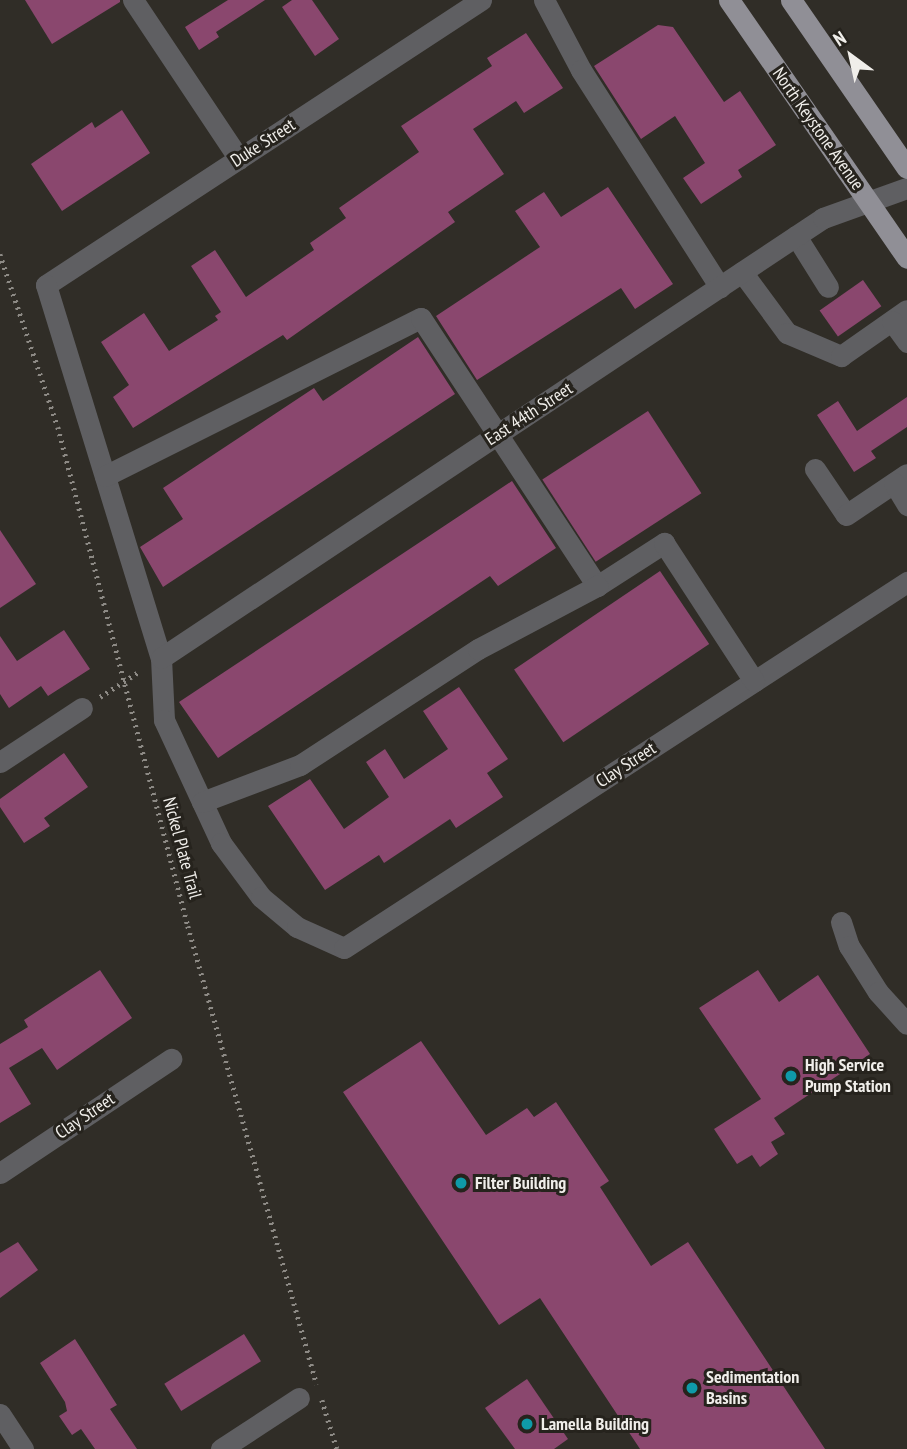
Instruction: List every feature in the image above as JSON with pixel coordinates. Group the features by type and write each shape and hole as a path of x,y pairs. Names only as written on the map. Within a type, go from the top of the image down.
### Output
{"main road":[{"name":"North Keystone Avenue","path":"729,0 907,258"},
{"path":"791,0 907,168"}],"street":[{"path":"133,0 239,159"},
{"name":"Duke Street","path":"105,476 46,285 481,0"},
{"path":"544,0 581,69 720,287"},
{"name":"East 44th Street","path":"161,658 796,236 838,211 907,188"},
{"path":"796,236 828,287"},
{"path":"742,272 787,333 841,356 899,315 907,342"},
{"path":"597,586 500,433 421,318 105,476 161,658 164,720 202,802 300,765 478,649 597,586 664,543 754,681"},
{"path":"815,469 846,515 900,479 907,505"},
{"name":"Clay Street","path":"202,802 221,843 261,897 297,927 344,948 907,582"},
{"path":"0,762 82,708"},
{"path":"841,922 849,946 878,992 907,1024"},
{"name":"Clay Street","path":"0,1173 170,1059"},
{"path":"221,1449 299,1398"},
{"path":"0,1414 23,1449"}],"path":[{"name":"Nickel Plate Trail","path":"0,254 58,427 124,682 337,1449"},
{"path":"82,708 161,658"}],"building":[{"path":"25,0 120,0 120,2 52,44"},
{"path":"228,0 265,0 216,32 219,37 199,50 185,27"},
{"path":"292,0 312,0 339,39 315,56 282,7"},
{"path":"658,25 673,27 724,102 740,91 776,145 738,170 742,177 701,204 683,178 705,163 675,116 641,139 594,66"},
{"path":"526,33 563,88 524,113 516,101 473,129 504,174 448,212 455,222 287,340 283,335 133,428 113,397 129,385 101,342 144,313 169,351 218,320 215,316 221,312 191,266 215,250 246,297 314,250 310,243 346,218 339,208 419,152 401,126 492,66 487,58"},
{"path":"122,110 150,153 62,211 31,164 92,122 95,128"},
{"path":"608,187 673,284 635,309 621,288 477,380 436,316 540,247 515,211 544,192 561,217"},
{"path":"863,280 881,306 838,337 820,310"},
{"path":"418,337 455,394 163,587 140,547 183,519 163,488 314,388 323,401"},
{"path":"907,397 907,427 871,451 876,458 854,472 817,415 838,401 857,431"},
{"path":"648,411 701,493 596,562 542,480"},
{"path":"512,481 556,548 498,586 490,576 218,758 179,702"},
{"path":"0,530 36,584 0,608"},
{"path":"660,571 709,644 563,742 514,669"},
{"path":"64,630 90,669 48,696 41,686 9,708 0,694 0,636 17,661"},
{"path":"459,687 508,759 487,773 503,797 456,828 450,819 384,863 379,855 325,890 268,806 310,779 344,829 389,797 366,762 385,749 404,779 448,749 423,711"},
{"path":"64,753 88,787 44,818 50,826 24,843 0,807 0,799"},
{"path":"100,970 132,1018 57,1070 42,1048 9,1068 31,1104 0,1123 0,1044 28,1027 24,1020"},
{"name":"High Service Pump Station","path":"758,970 779,1002 818,975 870,1054 774,1118 785,1134 771,1142 778,1154 760,1167 752,1155 737,1164 714,1129 761,1099 699,1008"},
{"path":"421,1041 486,1135 527,1108 534,1117 556,1102 609,1181 600,1187 651,1266 688,1242 825,1449 640,1449 540,1298 499,1325 343,1092"},
{"path":"18,1242 38,1270 0,1298 0,1253"},
{"path":"244,1334 261,1361 181,1411 164,1384"},
{"path":"75,1339 117,1405 110,1409 137,1449 95,1449 81,1429 72,1435 59,1416 67,1411 65,1402 40,1363"},
{"name":"Lamella Building","path":"527,1379 568,1439 554,1449 515,1449 485,1408"}],"place":[{"name":"High Service Pump Station","path":"791,1076"},
{"name":"Filter Building","path":"461,1183"},
{"name":"Sedimentation Basins","path":"692,1388"},
{"name":"Lamella Building","path":"527,1424"}]}
